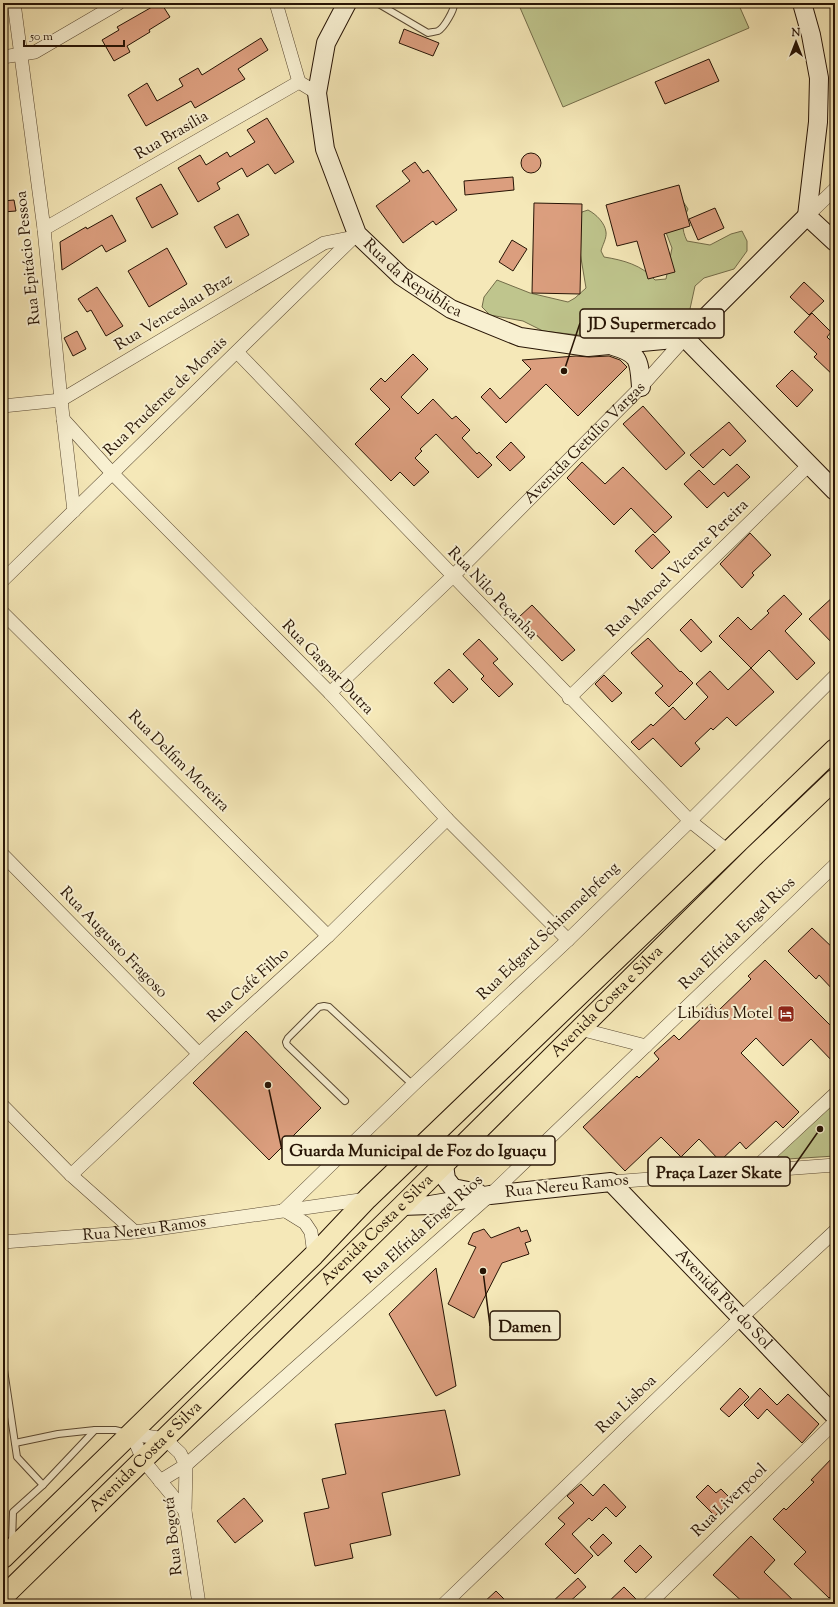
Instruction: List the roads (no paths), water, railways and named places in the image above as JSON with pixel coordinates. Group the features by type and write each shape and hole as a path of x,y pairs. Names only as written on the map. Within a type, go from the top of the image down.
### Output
{"main road":[{"name":"Avenida Costa e Silva","path":"7,1554 132,1434 314,1255 367,1199 835,749"},
{"name":"Avenida Costa e Silva","path":"3,1597 444,1165 753,857 835,778"}],"street":[{"name":"Rua Epitácio Pessoa","path":"14,3 44,229 63,419 74,511"},
{"path":"3,57 34,52 119,3"},
{"path":"276,3 299,82 318,93"},
{"name":"Rua da República","path":"347,3 326,43 318,93 325,149 355,236 401,276 451,309 520,337 588,347 612,346 685,338"},
{"path":"802,3 811,35 819,78 818,122 807,216 835,242"},
{"name":"Rua Brasília","path":"44,229 299,82"},
{"name":"Avenida Getúlio Vargas","path":"330,694 452,577 641,387 685,338 835,189"},
{"name":"Rua Prudente de Morais","path":"3,580 355,236"},
{"name":"Rua Venceslau Braz","path":"3,406 61,400 324,243 355,236"},
{"path":"685,338 835,491"},
{"path":"612,346 629,350 638,361 641,387"},
{"name":"Rua Nilo Peçanha","path":"237,352 569,698 690,821 728,852"},
{"name":"Rua Gaspar Dutra","path":"63,419 112,473 330,694 447,819 568,940"},
{"name":"Rua Manoel Vicente Pereira","path":"569,698 810,464"},
{"name":"Rua Delfim Moreira","path":"3,612 328,936"},
{"name":"Rua Edgard Schimmelpfeng","path":"284,1210 413,1085 568,940 835,676"},
{"name":"Rua Café Filho","path":"71,1175 199,1054 328,936 447,819"},
{"name":"Rua Augusto Fragoso","path":"3,855 199,1054"},
{"name":"Rua Elfrida Engel Rios","path":"160,1481 186,1465 490,1195 835,865"},
{"path":"580,1029 646,1046"},
{"path":"751,1172 835,1094"},
{"path":"3,1106 71,1175 135,1232"},
{"path":"444,1165 446,1178 453,1188 466,1192 490,1195"},
{"name":"Rua Nereu Ramos","path":"490,1195 611,1182 835,1165"},
{"name":"Avenida Pôr do Sol","path":"611,1182 835,1416"},
{"path":"402,1206 430,1205 490,1195"},
{"name":"Rua Nereu Ramos","path":"3,1242 135,1232 367,1199"},
{"path":"284,1210 305,1223 312,1232 314,1255"},
{"name":"Rua Lisboa","path":"444,1604 741,1318 835,1231"},
{"name":"Rua Liverpool","path":"649,1604 835,1422"},
{"path":"132,1434 165,1439 180,1453 186,1465"},
{"path":"132,1434 143,1460 185,1511"},
{"name":"Rua Bogotá","path":"186,1465 185,1511 199,1604"}],"lane":[{"path":"378,3 428,33 439,31 446,22 454,3"},
{"path":"345,1101 286,1042 288,1038 320,1007 324,1006 329,1007 413,1085"},
{"path":"3,1363 17,1456 42,1485"},
{"path":"7,1554 13,1512 96,1430"},
{"path":"15,1443 58,1434 96,1430 115,1430 132,1434"}],"place":[{"name":"JD Supermercado","path":"564,371"},
{"name":"Libidus Motel","path":"786,1014"},
{"name":"Guarda Municipal de Foz do Iguaçu","path":"268,1085"},
{"name":"Praça Lazer Skate","path":"820,1129"},
{"name":"Damen","path":"483,1271"}]}
